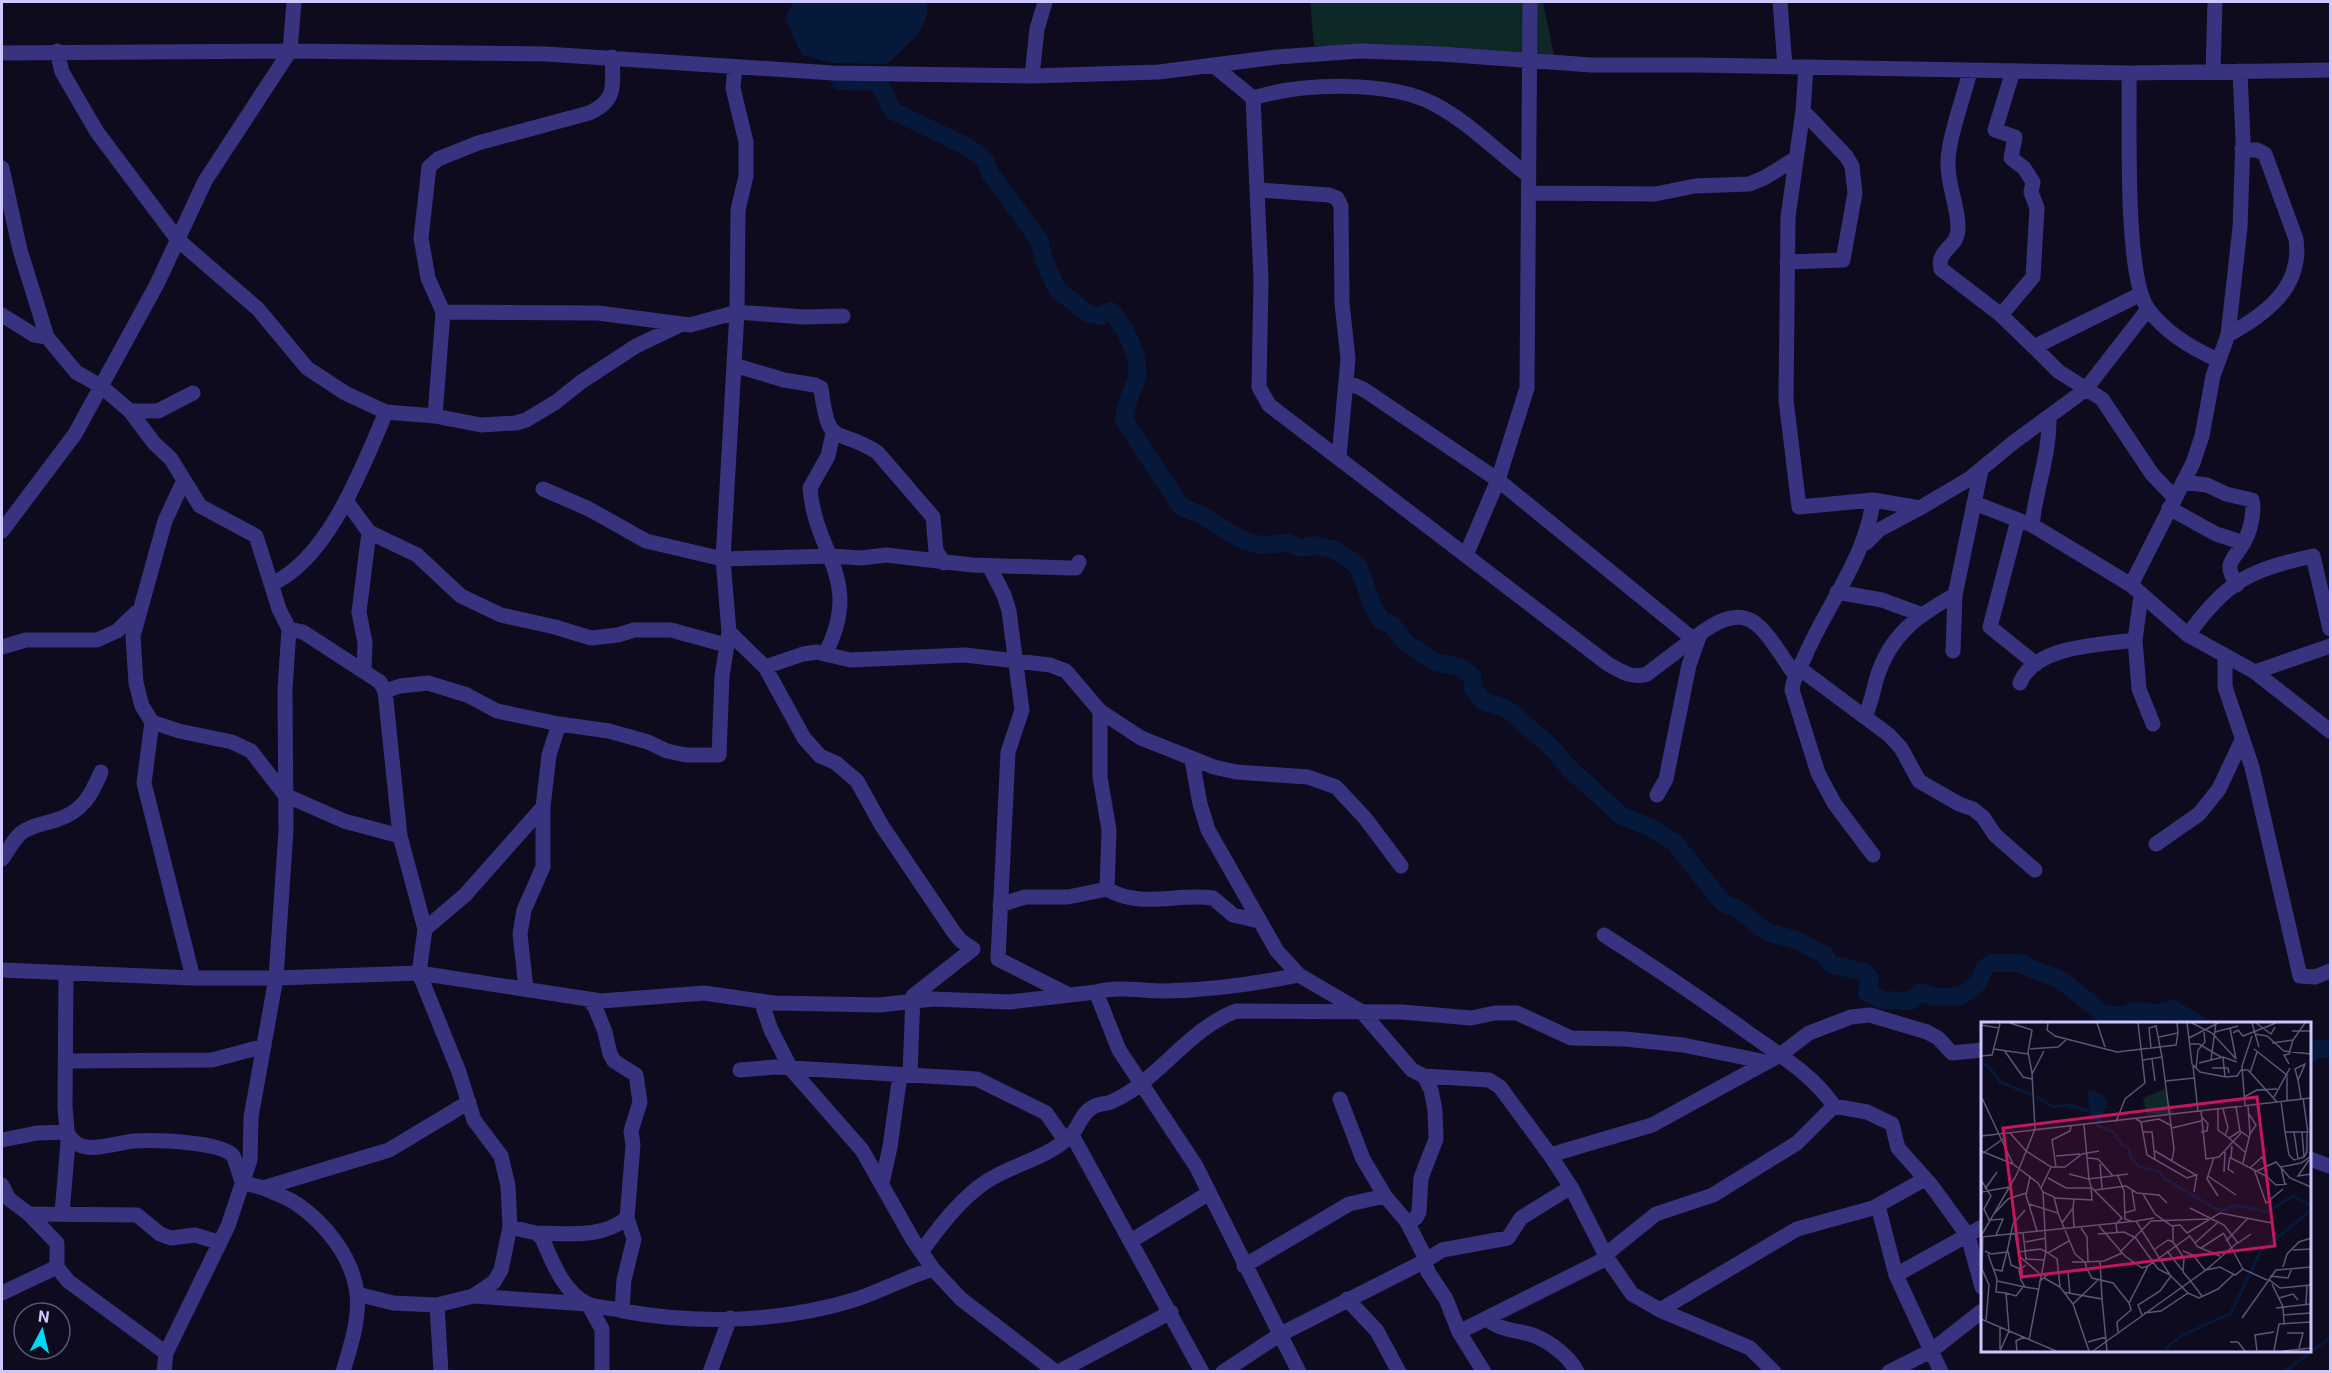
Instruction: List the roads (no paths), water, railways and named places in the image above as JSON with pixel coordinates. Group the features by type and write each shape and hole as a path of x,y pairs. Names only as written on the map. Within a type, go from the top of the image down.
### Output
{"street":[{"path":"2,531 75,434 102,387 206,181 290,51 294,2"},
{"path":"1032,76 1037,29 1044,2"},
{"path":"1466,555 1498,480 1527,388 1530,2"},
{"path":"1780,2 1785,66"},
{"path":"2213,72 2215,2"},
{"path":"57,51 62,72 97,132 178,240 258,309 307,368 345,393 386,412 435,416 481,425 507,424 526,420 636,346 682,324"},
{"path":"2,53 290,51 612,57 833,73 1032,76 1130,74 1360,51 1441,54 1592,65 1806,66 2129,73 2331,70"},
{"path":"435,416 443,312 428,278 421,238 429,167 438,159 478,143 589,113 605,106 610,97 612,57"},
{"path":"1213,65 1253,98 1259,190 1259,387 1269,405 1608,664 1630,676 1647,674 1721,619 1742,615 1751,619 1762,628 1797,671 1865,717 1901,748 1919,781 1959,804 1973,809 1995,835 2035,870"},
{"path":"1806,66 1803,111 1788,217 1787,262 1786,400 1798,507 1873,500 1920,508"},
{"path":"385,691 400,686 428,683 467,695 497,711 559,724 609,731 676,753 719,755 722,676 727,640 723,559 737,312 738,210 746,176 746,142 734,88 735,67"},
{"path":"1970,71 1948,156 1958,230 1954,243 1942,253 1941,269 2001,315 2058,371 2106,404 2172,503 2216,534 2244,543"},
{"path":"2001,315 2030,282 2036,257 2037,208 2032,195 2033,182 2024,168 2012,159 2015,137 1995,130 2013,71"},
{"path":"2152,724 2139,689 2135,640 2136,591 2202,436 2218,360 2228,334 2240,228 2240,71"},
{"path":"2129,73 2133,253 2141,294 2148,309 2183,342 2218,360"},
{"path":"1253,98 1278,90 1329,86 1384,90 1418,97 1451,114 1529,176"},
{"path":"1787,262 1843,260 1855,193 1852,166 1846,156 1803,111"},
{"path":"2228,334 2255,320 2275,303 2289,281 2298,253 2296,239 2265,154 2257,150 2241,149"},
{"path":"1529,193 1655,194 1695,186 1749,184 1796,159"},
{"path":"2,168 20,250 46,337 76,372 102,387 130,411 154,444 171,459 200,506 256,536 271,584 289,629 285,689 286,830 276,978 251,1117 250,1160 228,1226 218,1242 166,1353 164,1371"},
{"path":"1259,190 1329,195 1337,198 1341,206 1342,303 1348,359 1339,457"},
{"path":"2034,347 2141,294"},
{"path":"1862,547 1879,530 1982,470 2014,442 2085,390 2148,309"},
{"path":"443,312 598,314 690,325 737,312 804,317 843,316"},
{"path":"2,315 34,335 46,337"},
{"path":"734,365 821,388 826,423 833,434 867,445 877,452 929,511 934,524 936,551 944,563"},
{"path":"1346,382 1363,389 1498,480 1697,636"},
{"path":"130,411 158,411 192,393"},
{"path":"271,584 285,578 306,559 346,502 386,412"},
{"path":"2037,664 2019,653 2004,637 1990,630 2047,456 2049,417"},
{"path":"825,654 836,633 840,604 839,580 832,556 817,521 810,488 828,456 833,434"},
{"path":"1953,651 1955,595 1982,470"},
{"path":"184,480 165,520 146,590 137,612 133,636 136,682 142,706 152,722 144,783 158,830 193,978"},
{"path":"2183,482 2207,485 2226,494 2252,500 2244,543 2231,559 2231,575 2236,585"},
{"path":"543,489 589,509 646,541 723,559 832,556 861,558 901,555 944,563 1071,568 1076,568 1079,562"},
{"path":"1873,500 1871,522 1862,547 1797,671 1792,690 1818,773 1834,803 1873,855"},
{"path":"346,502 369,531 417,555 461,596 501,615 591,638 618,635 634,630 671,630 722,644 727,640"},
{"path":"1974,503 2025,523 2136,591 2188,635 2254,672 2331,731"},
{"path":"364,671 365,643 359,612 369,531"},
{"path":"2188,635 2216,598 2251,573 2268,566 2313,556 2331,629"},
{"path":"989,566 1009,611 1022,710 1008,752 998,959"},
{"path":"1837,592 1882,600 1920,614"},
{"path":"1865,717 1885,659 1903,631 1920,614 1955,595"},
{"path":"2,647 26,640 97,640 117,631 137,612"},
{"path":"289,629 303,632 336,656 364,671 380,682 385,691 400,836 425,929 419,973 474,1120 501,1156 508,1186 510,1227 501,1270 494,1282 473,1296"},
{"path":"1657,795 1666,779 1697,636"},
{"path":"727,640 765,667 804,738 820,756 836,763 857,781 882,826 961,942 1067,994"},
{"path":"2020,683 2024,674 2060,650 2135,640"},
{"path":"2254,672 2331,646"},
{"path":"765,667 803,654 825,654 850,660 965,656 1050,665 1066,671 1100,711 1141,738 1192,760 1236,772 1308,777 1336,787 1365,818 1401,866"},
{"path":"2225,656 2225,687 2252,767 2300,976 2315,977 2331,971"},
{"path":"1100,711 1100,777 1109,830 1107,889"},
{"path":"152,722 179,731 232,742 251,750 285,795 344,821 400,836"},
{"path":"526,989 520,934 524,910 543,867 543,807 549,755 559,724"},
{"path":"2156,844 2199,814 2219,789 2242,740"},
{"path":"1192,760 1200,804 1208,830 1277,951 1299,975 1362,1012 1412,1070 1424,1076 1489,1080 1500,1087 1571,1187 1606,1256 1632,1294 1660,1310 1750,1348 1774,1371"},
{"path":"2,859 20,834 37,824 56,820 85,804 101,772"},
{"path":"425,929 465,895 543,807"},
{"path":"1000,905 1025,897 1068,897 1107,889 1134,900 1213,898 1233,915 1259,921"},
{"path":"1604,935 1670,976 1773,1059 1821,1087 1834,1106 1867,1113 1892,1124 1898,1148 1925,1179 1968,1236 1981,1280"},
{"path":"882,1183 905,1074 915,993 973,949"},
{"path":"2,970 193,978 276,978 419,973 588,999 704,993 761,1001 861,1005 933,999 1010,1002 1108,989 1163,991 1226,988 1299,975"},
{"path":"62,1214 67,1132 66,973"},
{"path":"1096,992 1107,1024 1140,1085 1196,1166 1244,1266 1299,1371"},
{"path":"588,999 595,1007 614,1061 636,1075 640,1085 640,1102 631,1131 633,1145 627,1218 634,1239 624,1280 622,1310"},
{"path":"761,1001 771,1030 791,1069 839,1121 862,1150 921,1252 933,1269 961,1299 1057,1371 1171,1312"},
{"path":"921,1252 942,1224 986,1182 1047,1152 1069,1137 1085,1112 1094,1106 1110,1102 1140,1085 1192,1039 1225,1015 1236,1011 1402,1012 1471,1018 1495,1013 1517,1013 1571,1038 1625,1039 1683,1045 1773,1059"},
{"path":"1550,1155 1652,1125 1773,1059 1809,1033 1851,1017 1870,1016 1927,1032 1938,1038 1953,1053 1981,1050"},
{"path":"66,1061 212,1060 264,1046"},
{"path":"740,1070 775,1067 977,1078 993,1084 1046,1113 1069,1137 1131,1241 1202,1371"},
{"path":"1407,1222 1416,1218 1419,1212 1421,1178 1437,1130 1431,1090 1424,1076"},
{"path":"1340,1099 1363,1160 1385,1196 1407,1222 1428,1272 1446,1299 1459,1332 1484,1371"},
{"path":"263,1188 389,1150 469,1102"},
{"path":"1459,1332 1520,1300 1580,1274 1606,1256 1656,1214 1713,1195 1797,1143 1834,1106"},
{"path":"67,1132 76,1144 88,1148 134,1141 186,1142 225,1149 232,1155 242,1182"},
{"path":"2,1140 37,1133 67,1132"},
{"path":"2311,1160 2329,1166"},
{"path":"1660,1310 1797,1229 1844,1218 1878,1206 1925,1179"},
{"path":"242,1182 263,1188 296,1203 320,1223 344,1253 357,1294 355,1328 343,1371"},
{"path":"2,1185 9,1198 29,1214 57,1243 57,1267 68,1281 166,1353"},
{"path":"1223,1371 1279,1335 1448,1248 1508,1238 1521,1218 1571,1187"},
{"path":"1131,1241 1209,1193"},
{"path":"1244,1266 1349,1204 1385,1196"},
{"path":"1878,1206 1896,1275 1941,1371"},
{"path":"29,1214 136,1215 160,1234 171,1238 195,1235 218,1242"},
{"path":"510,1227 536,1233 597,1233 614,1228 627,1218"},
{"path":"1896,1275 1981,1228"},
{"path":"536,1233 542,1238 566,1287 588,1304 602,1329 602,1371"},
{"path":"2,1293 57,1267"},
{"path":"357,1294 393,1303 437,1305 473,1296 588,1304 671,1319 730,1318 815,1310 859,1298 904,1278 933,1269"},
{"path":"1347,1299 1377,1331 1399,1371"},
{"path":"437,1305 441,1371"},
{"path":"1889,1371 1931,1351 1981,1313"},
{"path":"710,1371 730,1318"},
{"path":"1487,1318 1496,1325 1536,1336 1560,1352 1577,1371"}],"water":[{"path":"793,2 927,2 927,12 925,21 915,37 887,64 832,63 802,55 785,19"}],"waterway":[{"path":"840,81 878,82 893,111 968,147 986,161 990,173 1039,240 1044,261 1057,289 1087,313 1100,316 1110,311 1116,317 1131,343 1137,363 1136,380 1124,420 1181,507 1204,516 1242,540 1260,545 1289,543 1301,548 1314,545 1335,550 1358,566 1374,609 1382,621 1392,625 1405,642 1435,662 1460,667 1472,676 1473,689 1483,701 1507,709 1550,746 1571,770 1622,816 1649,827 1674,842 1723,903 1738,909 1767,932 1796,940 1825,955 1830,964 1864,972 1870,978 1867,993 1883,1000 1910,1001 1921,992 1934,997 1961,996 1978,983 1984,969 1992,963 2021,963 2060,979 2103,1014 2123,1016 2133,1011 2157,1013 2173,1009 2195,1022"},
{"path":"2311,1052 2316,1049 2330,1049"},
{"path":"2284,1372 2330,1338"}]}
